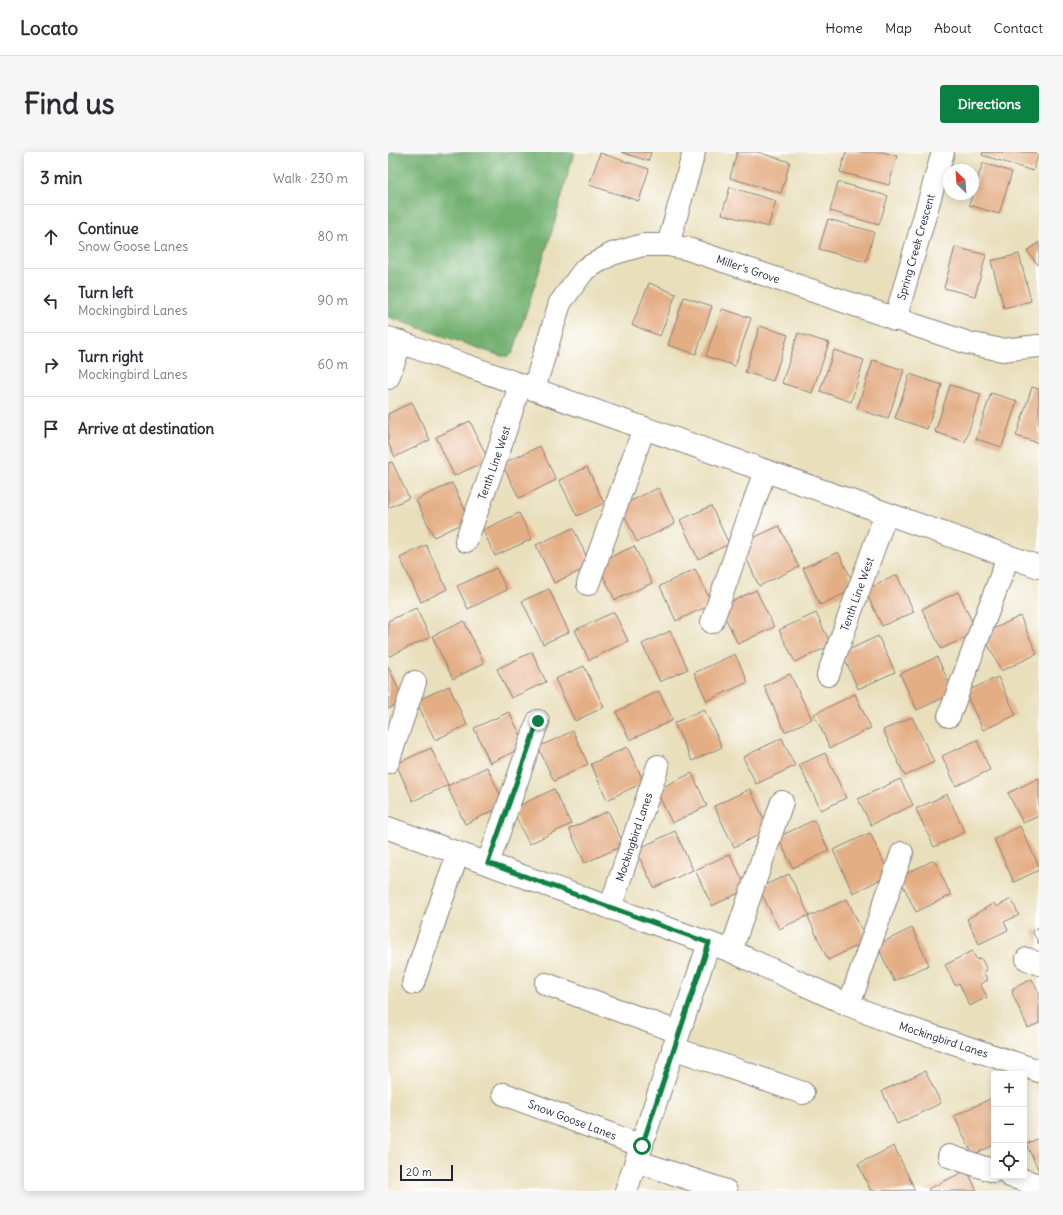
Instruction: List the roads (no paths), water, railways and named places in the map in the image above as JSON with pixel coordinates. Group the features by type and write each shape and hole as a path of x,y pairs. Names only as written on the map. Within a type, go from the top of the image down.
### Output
{"street":[{"path":"668,244 694,152"},
{"name":"Spring Creek Crescent","path":"895,320 943,152"},
{"name":"Miller's Grove","path":"527,387 560,303 585,269 612,254 643,245 668,244 688,249 968,344 1002,350 1039,346"},
{"path":"388,378 394,340 1039,567"},
{"name":"Tenth Line West","path":"466,541 496,459 527,387"},
{"path":"588,584 644,428"},
{"path":"712,622 765,471"},
{"name":"Tenth Line West","path":"828,675 886,514"},
{"path":"949,716 1008,556"},
{"path":"388,762 415,682"},
{"path":"488,863 538,721"},
{"name":"Mockingbird Lanes","path":"610,908 658,766"},
{"path":"731,951 782,802"},
{"name":"Mockingbird Lanes","path":"388,828 731,951 890,1022 1039,1071"},
{"path":"413,983 458,853"},
{"path":"849,1005 902,853"},
{"path":"626,1191 709,943"},
{"path":"546,984 803,1093"},
{"name":"Snow Goose Lanes","path":"504,1094 726,1191"},
{"path":"949,1156 991,1169"},
{"path":"1019,1179 1039,1186"}]}
